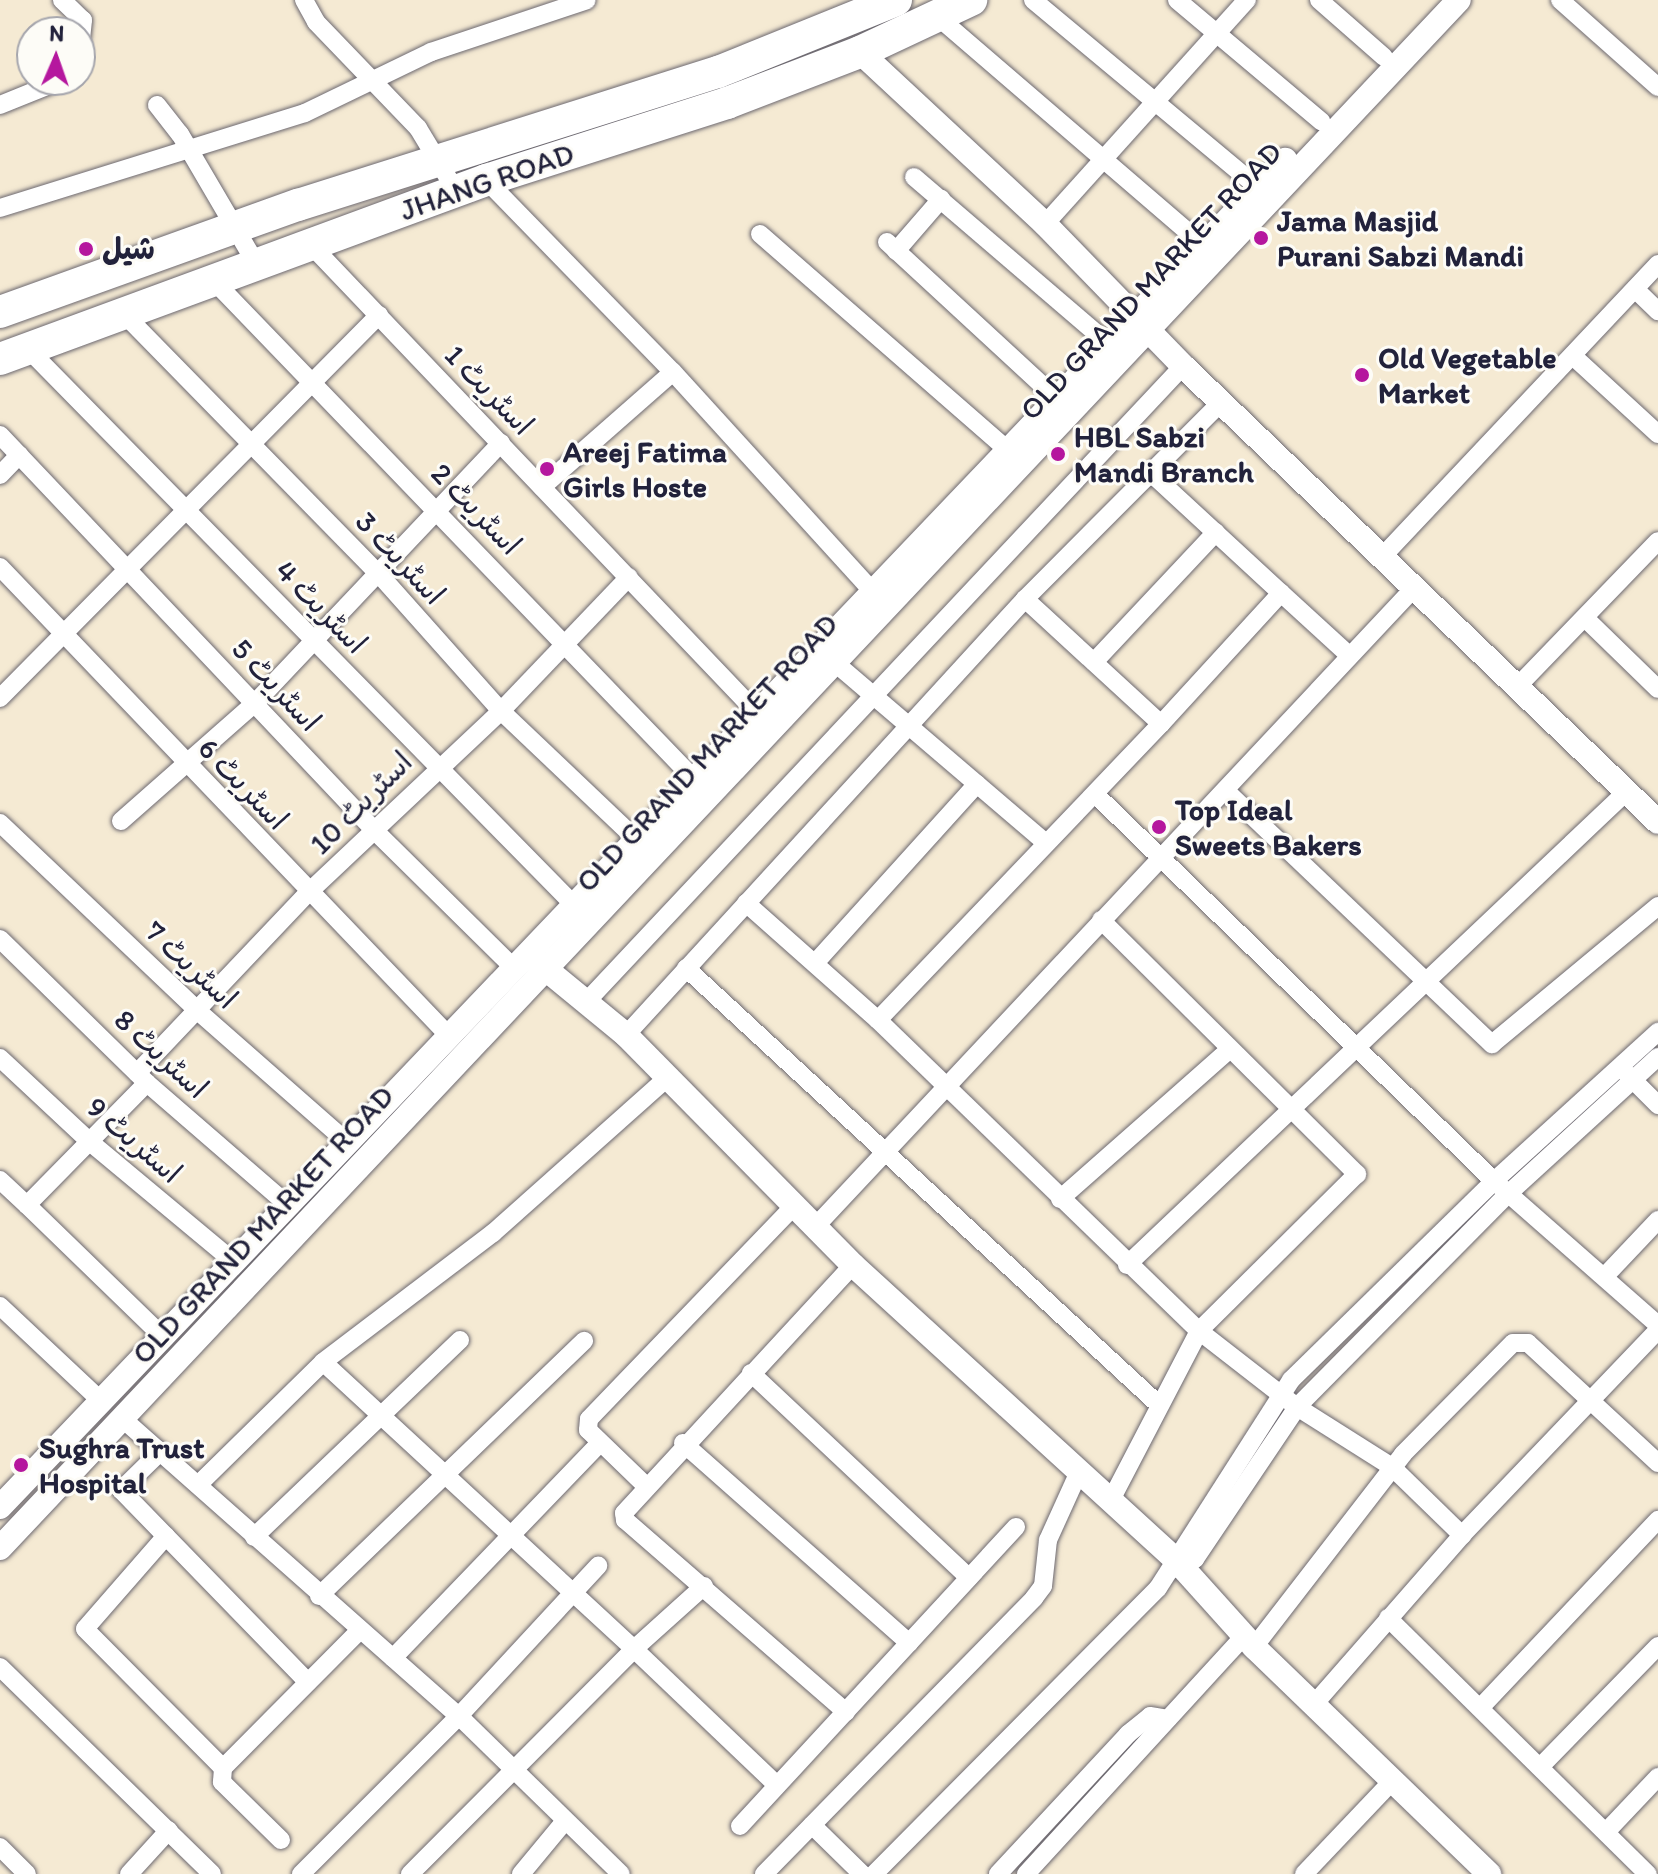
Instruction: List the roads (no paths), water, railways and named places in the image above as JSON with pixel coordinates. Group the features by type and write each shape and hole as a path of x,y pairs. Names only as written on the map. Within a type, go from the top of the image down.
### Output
{"highway":[{"name":"JHANG ROAD","path":"0,312 238,228 718,72 896,0"},
{"name":"JHANG ROAD","path":"14,354 486,180 727,103 860,52 971,0"}],"street":[{"path":"62,0 79,16"},
{"path":"304,0 308,13 418,128 456,191"},
{"path":"0,208 305,113 431,52 587,0"},
{"path":"1033,0 1259,188"},
{"path":"1177,0 1322,122"},
{"path":"1045,224 1247,0"},
{"path":"1319,0 1384,57"},
{"name":"OLD GRAND MARKET ROAD","path":"0,1507 449,1036 530,965 574,905 757,713 827,656 873,592 1109,344 1142,323 1204,246 1438,0"},
{"name":"OLD GRAND MARKET ROAD","path":"0,1548 124,1420 530,965 1142,323 1459,0"},
{"path":"1560,0 1658,87"},
{"path":"938,17 1204,246"},
{"path":"860,52 1045,224 1183,366 1658,822"},
{"path":"0,105 22,96"},
{"path":"157,105 238,228 257,265"},
{"path":"914,177 1109,344"},
{"path":"486,180 673,372 873,592"},
{"path":"941,199 892,246 1057,399"},
{"path":"760,234 1008,450"},
{"name":"اسٹریٹ 1","path":"310,244 757,713"},
{"path":"1381,558 1574,357 1658,264"},
{"name":"اسٹریٹ 2","path":"213,280 314,380 694,779"},
{"path":"1635,289 1658,311"},
{"name":"اسٹریٹ 3","path":"123,313 378,573 501,711 637,840"},
{"path":"0,698 379,315"},
{"name":"اسٹریٹ 4","path":"14,354 186,510 435,768 574,905"},
{"path":"1574,357 1658,434"},
{"path":"587,1001 1183,366"},
{"path":"542,487 673,372"},
{"path":"626,1035 1025,599 1221,402"},
{"name":"اسٹریٹ 5","path":"0,435 375,831 530,965"},
{"path":"121,821 183,763 255,703 501,443"},
{"path":"0,475 19,455"},
{"path":"1152,474 1350,656"},
{"path":"1094,662 1216,532"},
{"path":"1516,688 1654,553"},
{"name":"اسٹریٹ 6","path":"0,567 65,632 183,763 449,1036"},
{"name":"اسٹریٹ 10","path":"27,1205 90,1142 199,1012 309,892 375,831 435,768 501,711 629,577"},
{"path":"815,1227 884,1148 1227,792 1413,589"},
{"path":"878,1020 1045,842 1095,794 1281,593"},
{"path":"1025,599 1161,724"},
{"path":"1586,619 1658,689"},
{"path":"827,656 1045,842"},
{"path":"816,962 977,784"},
{"path":"1227,792 1492,1044 1658,906"},
{"path":"1127,1265 1293,1111 1424,979 1626,792"},
{"path":"1095,794 1502,1187 1606,1275 1658,1328 1462,1535 1316,1702"},
{"name":"اسٹریٹ 7","path":"0,823 199,1012 348,1143"},
{"path":"746,903 878,1020 943,1087 1199,1331 1281,1396 1392,1467 1462,1535"},
{"path":"1101,920 1228,1051 1355,1171 1356,1178 1199,1331 1158,1404 1110,1502"},
{"name":"اسٹریٹ 8","path":"0,939 142,1078 288,1205"},
{"path":"530,965 587,1001 626,1035 665,1080 853,1265 1176,1565 1249,1641 1316,1702 1489,1874"},
{"path":"686,968 1158,1404"},
{"path":"874,1874 1176,1565 1281,1396 1308,1362 1626,1073 1658,1032"},
{"path":"1060,1199 1228,1051"},
{"path":"1626,1073 1658,1057"},
{"name":"اسٹریٹ 9","path":"0,1058 90,1142 234,1262"},
{"path":"1626,1073 1658,1105"},
{"path":"198,1485 323,1362 493,1233 665,1080"},
{"path":"0,1180 163,1337"},
{"path":"1176,1565 1195,1559 1297,1407 1502,1187"},
{"path":"645,1485 588,1430 589,1419 794,1206"},
{"path":"1606,1275 1658,1220"},
{"path":"846,1712 625,1520 626,1507 645,1485 853,1265"},
{"path":"0,1306 101,1401"},
{"path":"254,1537 460,1340"},
{"path":"319,1596 584,1341"},
{"path":"1026,1874 1168,1719 1249,1641 1392,1467 1513,1343 1528,1343 1592,1398 1658,1463"},
{"path":"323,1362 776,1784"},
{"path":"751,1373 969,1578"},
{"path":"124,1420 319,1596 459,1716 564,1822 621,1874"},
{"path":"393,1658 508,1535 600,1443"},
{"path":"683,1443 909,1643"},
{"path":"161,1451 121,1490 308,1682"},
{"path":"764,1874 1034,1598 1043,1586 1048,1540 1078,1474"},
{"path":"1480,1708 1658,1520"},
{"path":"740,1826 1016,1527"},
{"path":"166,1536 85,1629 223,1768"},
{"path":"301,1874 459,1716 598,1566"},
{"path":"410,1874 634,1649 704,1586"},
{"path":"1388,1618 1648,1874"},
{"path":"281,1840 222,1782 223,1768 360,1630"},
{"path":"1540,1767 1658,1646"},
{"path":"0,1667 212,1874"},
{"path":"998,1874 1128,1734 1150,1716 1168,1719"},
{"path":"1606,1832 1658,1777"},
{"path":"1304,1874 1394,1779"},
{"path":"521,1874 564,1822"},
{"path":"812,1825 862,1874"},
{"path":"129,1874 169,1830"},
{"path":"0,1847 27,1874"}],"place":[{"name":"Jama Masjid Purani Sabzi Mandi","path":"1261,238"},
{"name":"شیل","path":"86,249"},
{"name":"Old Vegetable Market","path":"1362,375"},
{"name":"HBL Sabzi Mandi Branch","path":"1058,454"},
{"name":"Areej Fatima Girls Hoste","path":"547,469"},
{"name":"Top Ideal Sweets Bakers","path":"1159,827"},
{"name":"Sughra Trust Hospital","path":"21,1465"}]}
